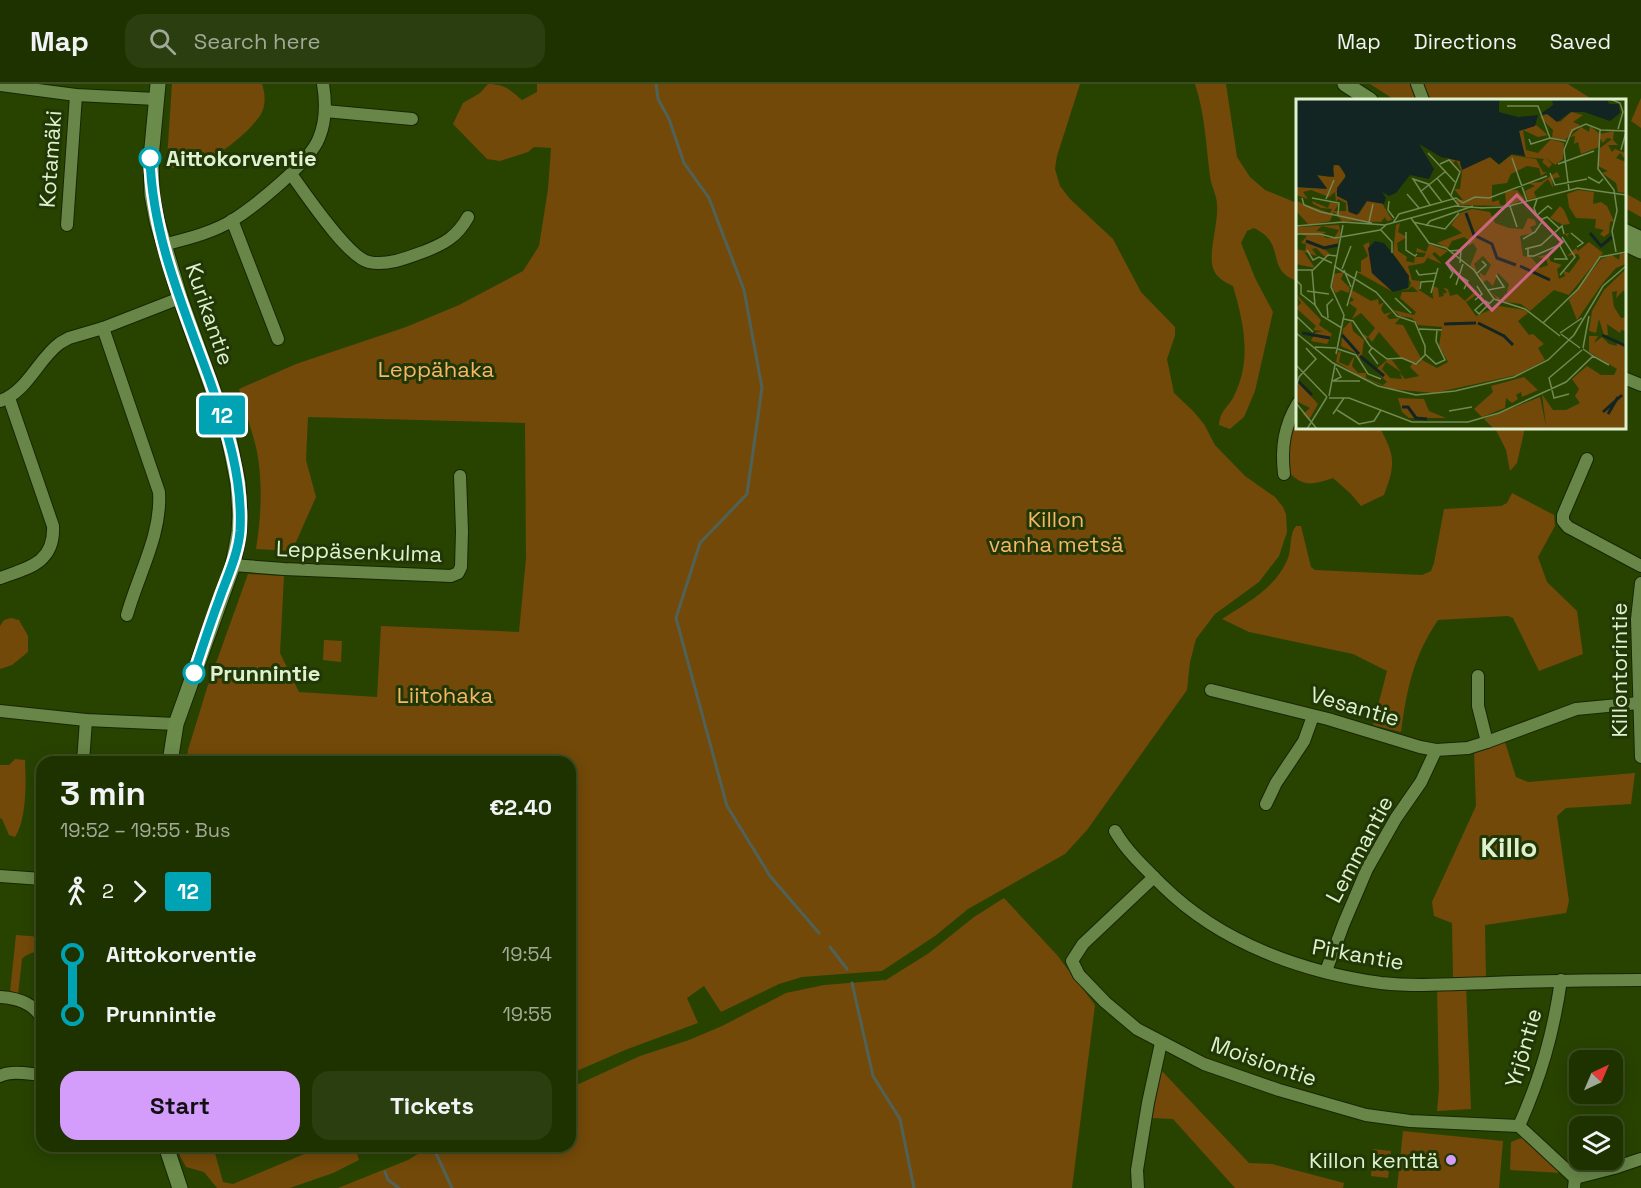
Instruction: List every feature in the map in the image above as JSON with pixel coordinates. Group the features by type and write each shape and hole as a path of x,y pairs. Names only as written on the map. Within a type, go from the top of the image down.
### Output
{"main road":[{"path":"1345,84 1368,99"},
{"name":"Kurikantie","path":"157,91 151,175 156,221 180,298 227,429 236,465 240,514 233,565 176,724 172,756"},
{"path":"1626,232 1641,239"},
{"path":"1626,244 1641,252"},
{"path":"168,1152 180,1188"}],"street":[{"path":"163,244 198,235 232,220 301,165 319,139 325,111 323,84"},
{"path":"1417,84 1423,99"},
{"path":"0,85 76,95 157,91"},
{"name":"Kotamäki","path":"67,225 76,95"},
{"path":"325,111 412,118"},
{"path":"291,174 344,243 366,262 395,261 442,244 462,228 468,217"},
{"path":"232,220 278,339"},
{"path":"0,578 39,562 49,550 53,533 53,526 5,399 57,346 69,338 103,328 180,298"},
{"path":"103,328 159,492 160,505 156,529 128,615"},
{"path":"1626,379 1641,385"},
{"path":"1284,474 1283,444 1287,424 1296,408"},
{"path":"1587,459 1563,515 1563,521 1569,527 1641,566"},
{"name":"Leppäsenkulma","path":"233,565 451,576 458,573 461,567 460,476"},
{"name":"Killontorintie","path":"1641,583 1637,619 1641,757"},
{"path":"1478,676 1478,706 1487,742"},
{"name":"Vesantie","path":"1211,690 1436,750 1468,748 1576,709 1639,703"},
{"path":"0,711 86,720 176,724"},
{"path":"1266,804 1304,741 1312,716"},
{"path":"83,756 86,720"},
{"name":"Lemmantie","path":"1326,971 1367,869 1396,818 1421,782 1436,750"},
{"name":"Pirkantie","path":"1115,831 1120,840 1154,877 1184,906 1235,938 1283,959 1326,971 1381,982 1413,985 1641,980"},
{"path":"0,876 36,879"},
{"name":"Moisiontie","path":"1154,877 1083,944 1072,961 1079,975 1105,1002 1137,1029 1161,1043 1227,1073 1366,1115 1410,1121 1519,1126"},
{"name":"Yrjöntie","path":"1519,1126 1537,1085 1545,1058 1552,1033 1561,980"},
{"path":"0,997 14,998 29,1005 36,1013"},
{"path":"1138,1188 1139,1156 1161,1043"},
{"path":"0,1076 12,1073 36,1075"},
{"path":"1519,1126 1575,1183 1641,1158"}],"green space":[{"path":"172,84 262,84 265,98 263,109 251,127 213,157 193,167 168,168"},
{"path":"488,84 503,86 522,100 537,92 537,84 1080,84 1057,156 1055,169 1060,186 1070,199 1113,239 1141,292 1175,327 1175,336 1167,359 1174,393 1204,424 1215,445 1245,476 1275,497 1286,514 1287,532 1279,556 1259,582 1215,614 1196,639 1190,662 1187,690 1087,830 1065,854 968,909 935,936 882,971 802,977 779,984 721,1012 704,986 687,998 698,1023 625,1050 576,1071 576,756 188,756 207,688 248,574 284,576 280,653 299,692 377,697 381,626 519,632 526,558 525,423 308,417 306,460 316,497 292,551 256,549 261,500 259,464 239,389 296,364 406,327 459,305 523,271 539,246 548,189 551,148 534,147 528,152 500,161 487,159 453,124 463,103 480,93"},
{"path":"1195,84 1226,84 1237,157 1250,177 1265,190 1296,203 1296,281 1288,277 1279,267 1271,242 1262,233 1254,228 1247,231 1241,243 1256,280 1273,312 1255,391 1244,417 1230,429 1219,425 1223,412 1240,382 1244,355 1243,328 1233,286 1219,277 1213,268 1212,254 1217,203"},
{"path":"1370,84 1415,84 1420,99 1393,99"},
{"path":"1423,84 1568,84 1590,98 1588,99 1430,99"},
{"path":"1641,98 1641,128 1631,121"},
{"path":"1626,194 1641,202 1641,217 1626,209"},
{"path":"1296,410 1296,429 1380,429 1389,446 1392,460 1391,475 1384,495 1361,506 1333,478 1312,483 1302,482 1284,468 1285,447"},
{"path":"1496,429 1525,429 1517,463 1510,471 1506,450"},
{"path":"1512,493 1554,515 1555,526 1538,557 1547,582 1577,611 1583,654 1539,671 1513,618 1508,616 1438,620 1429,634 1412,674 1401,732 1373,725 1387,671 1353,654 1249,632 1222,619 1251,600 1276,578 1288,558 1292,533 1296,526 1301,526 1311,567 1315,570 1422,575 1431,571 1434,563 1444,509 1501,506 1507,503"},
{"path":"11,618 19,620 28,636 28,652 12,665 0,669 0,626 4,620"},
{"path":"324,640 342,641 341,662 323,660"},
{"path":"1505,742 1516,777 1528,782 1635,773 1631,804 1566,808 1557,816 1569,901 1566,913 1485,925 1486,978 1453,977 1452,923 1434,916 1432,902 1476,806 1474,751"},
{"path":"15,759 25,760 26,779 24,811 15,837 9,835 0,818 0,765 9,765"},
{"path":"1004,898 1057,955 1095,1005 1072,1188 338,1188 408,1160 421,1152 576,1152 576,1085 640,1056 689,1040 722,1026 786,993 824,985 886,980 929,953 974,917"},
{"path":"16,935 36,937 36,952 22,959 18,994 10,992"},
{"path":"1437,985 1466,985 1471,1109 1437,1111 1439,1088"},
{"path":"1161,1070 1249,1163 1272,1164 1344,1183 1343,1188 1235,1188 1173,1119 1151,1118"},
{"name":"Killon kenttä","path":"1403,1131 1503,1141 1499,1188 1397,1188"},
{"path":"1524,1137 1561,1173 1510,1170 1511,1142"},
{"path":"1373,1149 1391,1151 1388,1178 1371,1176"},
{"path":"179,1152 215,1152 223,1182 233,1184 309,1152 357,1152 359,1160 333,1173 290,1188 217,1188 204,1172 186,1167"}],"waterway":[{"path":"656,84 658,99 669,119 684,163 709,198 744,290 762,388 747,494 700,543 676,618 727,806 770,876 819,933"},
{"path":"830,947 847,969"},
{"path":"852,983 873,1076 900,1119 914,1188"},
{"path":"435,1152 452,1188"},
{"path":"385,1172 388,1180 399,1188"}],"bus line":[{"name":"12","path":"150,158 156,221 180,298 227,429 236,465 240,497 239,533 233,565 219,598 194,673"}],"place":[{"name":"Aittokorventie","path":"150,158"},
{"name":"Prunnintie","path":"194,673"},
{"name":"Killon kenttä","path":"1451,1160"}],"district":[{"name":"Killo","path":"1509,847"}],"park label":[{"name":"Leppähaka","path":"436,369"},
{"name":"Killon vanha metsä","path":"1056,532"},
{"name":"Liitohaka","path":"445,695"}]}
